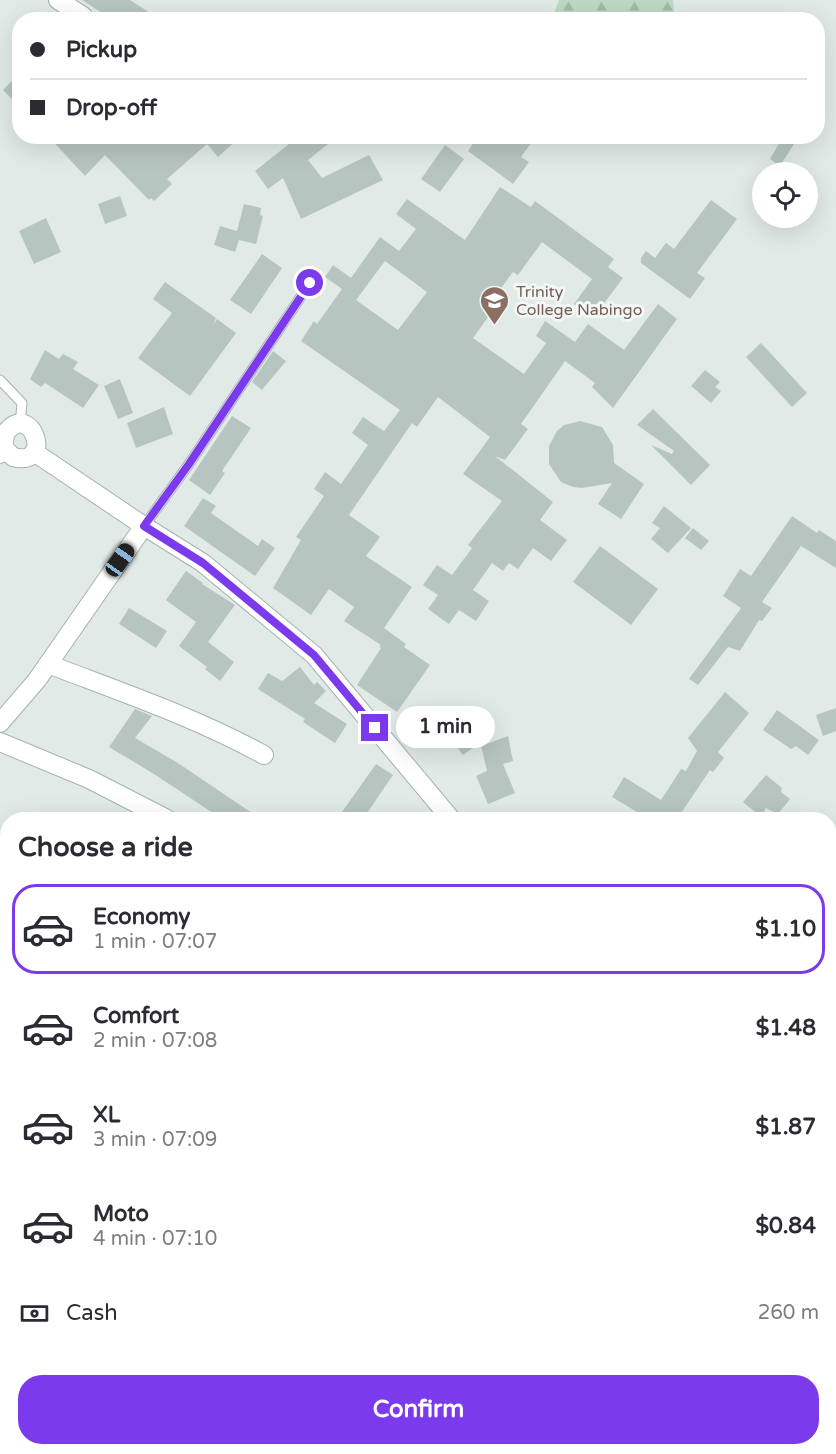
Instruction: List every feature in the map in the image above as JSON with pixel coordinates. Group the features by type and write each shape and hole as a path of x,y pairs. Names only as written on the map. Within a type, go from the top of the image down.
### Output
{"street":[{"path":"58,0 77,12"},
{"path":"21,425 30,428 36,437 36,447 30,456 18,459 2,452 6,432 10,428 21,425"},
{"path":"34,452 203,563 314,655 445,812"},
{"path":"0,723 37,680 144,526"},
{"path":"48,664 184,716 264,755"},
{"path":"0,742 89,779 153,812"}],"lane":[{"path":"144,526 189,464 310,283"},
{"path":"0,380 22,403 21,425"}],"green space":[{"path":"559,0 673,0 674,12 555,12"}],"building":[{"path":"82,0 130,0 149,12 101,12"},
{"path":"12,81 12,99 3,90"},
{"path":"55,144 207,144 167,179 172,184 154,201 151,198 149,200 105,155 85,176"},
{"path":"207,144 232,144 218,157"},
{"path":"289,144 328,144 308,160 322,178 369,155 383,180 301,219 283,178 268,189 255,171"},
{"path":"473,144 530,144 521,157 529,162 513,184 468,151"},
{"path":"779,144 794,144 783,162 774,162 770,159"},
{"path":"445,145 464,159 440,192 421,179"},
{"path":"500,187 531,207 535,201 614,259 608,267 623,278 593,318 574,304 592,279 542,242 518,275 513,272 494,298 499,302 473,338 524,374 546,343 536,336 545,321 575,342 588,324 624,350 658,304 677,319 613,408 592,387 595,383 565,361 521,424 528,429 505,460 495,456 553,502 540,520 567,540 551,561 533,548 518,569 509,563 503,571 492,563 473,590 489,601 476,621 459,610 449,624 428,609 438,595 423,585 437,565 452,575 472,548 468,545 502,501 463,474 490,437 438,397 417,427 412,423 349,515 380,537 366,556 412,587 384,628 406,644 404,647 430,665 397,712 357,685 381,645 344,621 354,607 329,589 311,615 273,588 301,540 296,537 324,496 314,489 325,472 341,484 368,445 352,433 363,417 384,431 400,410 301,341 314,321 317,324 342,289 325,277 333,265 351,278 380,237 399,251 416,229 396,214 407,199 465,240","holes":["385,261 427,292 398,330 356,300"]},
{"path":"120,196 127,216 105,224 98,204"},
{"path":"711,200 737,219 697,273 705,278 690,299 641,263 641,258 646,251 655,258 666,243 674,249"},
{"path":"244,204 261,208 260,215 263,216 256,244 239,240 235,252 214,245 220,226 237,231"},
{"path":"46,218 61,252 34,264 19,231"},
{"path":"262,254 282,268 251,314 230,300"},
{"path":"165,282 216,318 213,325 217,319 236,333 190,396 138,358 172,313 153,299"},
{"path":"761,343 807,393 792,407 746,357"},
{"path":"45,350 59,359 63,354 78,362 73,369 99,385 83,408 45,383 41,387 30,379"},
{"path":"273,351 286,361 262,390 252,382"},
{"path":"705,370 720,382 715,387 721,391 711,403 691,386"},
{"path":"120,379 133,413 118,419 104,386"},
{"path":"164,407 173,434 136,448 127,423"},
{"path":"653,409 710,465 691,485 651,445 672,454 674,451 637,425"},
{"path":"232,416 251,428 222,471 225,473 210,495 189,480"},
{"path":"580,421 602,427 613,445 614,463 644,484 621,519 598,504 612,483 582,488 573,487 561,482 549,464 549,446 557,431 564,425"},
{"path":"203,498 216,506 211,513 258,546 262,539 275,548 255,576 184,526"},
{"path":"664,506 691,528 668,553 651,539 660,528 652,523"},
{"path":"792,516 817,533 819,530 836,541 836,568 801,546 762,602 772,608 762,621 759,620 740,651 728,647 698,685 689,679 741,608 723,596 740,569 751,576"},
{"path":"693,528 709,541 701,550 685,538"},
{"path":"600,546 658,589 631,625 573,582"},
{"path":"186,571 235,605 208,642 234,662 220,681 205,669 207,667 179,646 196,622 166,600"},
{"path":"129,608 167,631 156,648 119,624"},
{"path":"300,667 314,685 317,682 326,691 314,703 347,724 335,743 303,722 305,719 258,689 268,673 282,681"},
{"path":"725,692 749,713 718,752 724,758 713,772 710,770 682,812 637,812 612,797 624,777 661,800 681,769 686,771 697,751 688,738"},
{"path":"836,708 836,731 823,736 816,715"},
{"path":"135,709 152,716 135,738 178,763 251,812 211,812 109,747"},
{"path":"777,710 819,740 808,755 796,746 791,749 763,730"},
{"path":"473,729 482,741 463,755 454,743"},
{"path":"508,736 513,761 503,764 515,793 488,804 476,776 487,771 481,746"},
{"path":"376,764 393,775 368,812 342,812"},
{"path":"766,775 782,788 781,792 790,799 780,812 766,808 764,812 755,812 743,802"}],"place":[{"name":"Trinity College Nabingo","path":"495,326"}],"route":[{"path":"310,283 189,464 144,526 203,563 314,655 375,728"}]}
